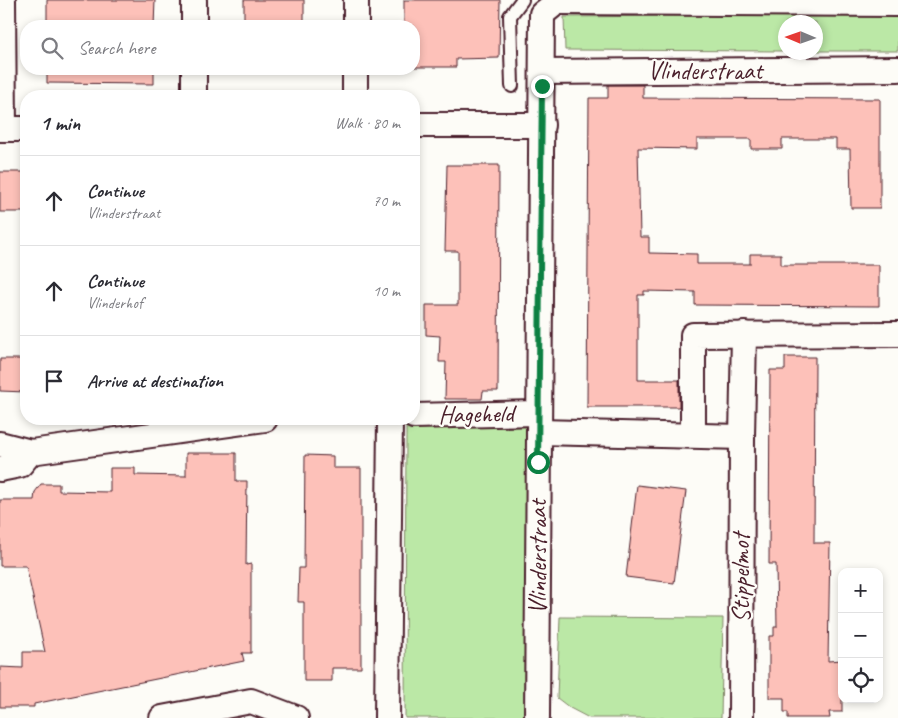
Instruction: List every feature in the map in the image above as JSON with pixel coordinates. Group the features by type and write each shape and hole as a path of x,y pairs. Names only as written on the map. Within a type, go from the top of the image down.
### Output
{"street":[{"path":"3,0 10,129"},
{"path":"194,0 194,20"},
{"path":"356,0 356,20"},
{"path":"552,5 898,4"},
{"name":"Vlinderstraat","path":"537,718 542,72 552,5"},
{"name":"Vlinderstraat","path":"542,72 898,69"},
{"path":"194,75 194,90"},
{"path":"355,75 355,90"},
{"path":"420,125 542,125"},
{"name":"Stippelmot","path":"741,718 744,334"},
{"path":"693,436 693,335 898,334"},
{"name":"Hageheld","path":"420,416 539,422"},
{"path":"539,422 693,436 742,437"},
{"path":"0,444 31,452 222,425"},
{"path":"387,718 390,425"},
{"path":"0,470 20,466 31,452"},
{"path":"162,718 251,701 296,718"}],"lane":[{"path":"512,86 510,16 522,0 552,5"}],"green space":[{"path":"898,14 898,51 823,51 823,15 787,15"},
{"path":"778,15 778,51 565,50 564,17"},
{"path":"527,420 528,692 526,718 405,718 406,428 407,425 420,425 420,422"},
{"path":"560,617 723,618 721,718 589,718 570,708 557,698"}],"building":[{"path":"47,0 155,0 154,20 47,20"},
{"path":"244,0 304,0 304,20 244,20"},
{"path":"404,0 500,0 499,58 456,59 456,67 420,67 420,20 404,20"},
{"path":"47,75 154,75 154,84 47,83"},
{"path":"608,85 643,85 643,98 880,99 880,208 851,208 850,149 836,149 836,139 782,139 782,149 751,149 751,139 697,139 697,149 638,148 640,237 649,237 649,253 697,254 697,264 750,264 750,254 781,254 781,265 879,265 879,306 695,305 695,292 644,291 644,295 638,295 638,380 679,380 679,407 587,407 589,98 608,98"},
{"path":"447,165 499,165 498,391 483,391 482,399 445,399 446,362 439,362 440,336 426,335 426,305 458,305 458,251 445,251"},
{"path":"0,172 20,172 20,212 0,212"},
{"path":"785,357 815,357 814,543 830,543 828,661 838,660 838,703 842,703 842,712 829,712 830,718 788,718 788,712 784,712 784,698 769,698 769,636 774,636 774,627 777,627 776,564 769,564 770,370 785,370"},
{"path":"0,359 20,359 20,392 0,391"},
{"path":"186,453 236,453 236,481 247,481 246,565 251,564 251,653 242,653 244,661 34,704 34,707 0,707 0,667 23,668 23,652 45,652 26,566 0,566 0,500 34,500 35,492 41,484 59,484 59,491 110,492 110,468 135,468 135,475 186,476"},
{"path":"305,455 333,456 333,468 361,468 361,668 332,668 332,681 304,681 304,602 298,602 299,568 304,568"},
{"path":"637,485 686,491 674,583 626,577"}],"route":[{"path":"538,462 542,86"}]}
